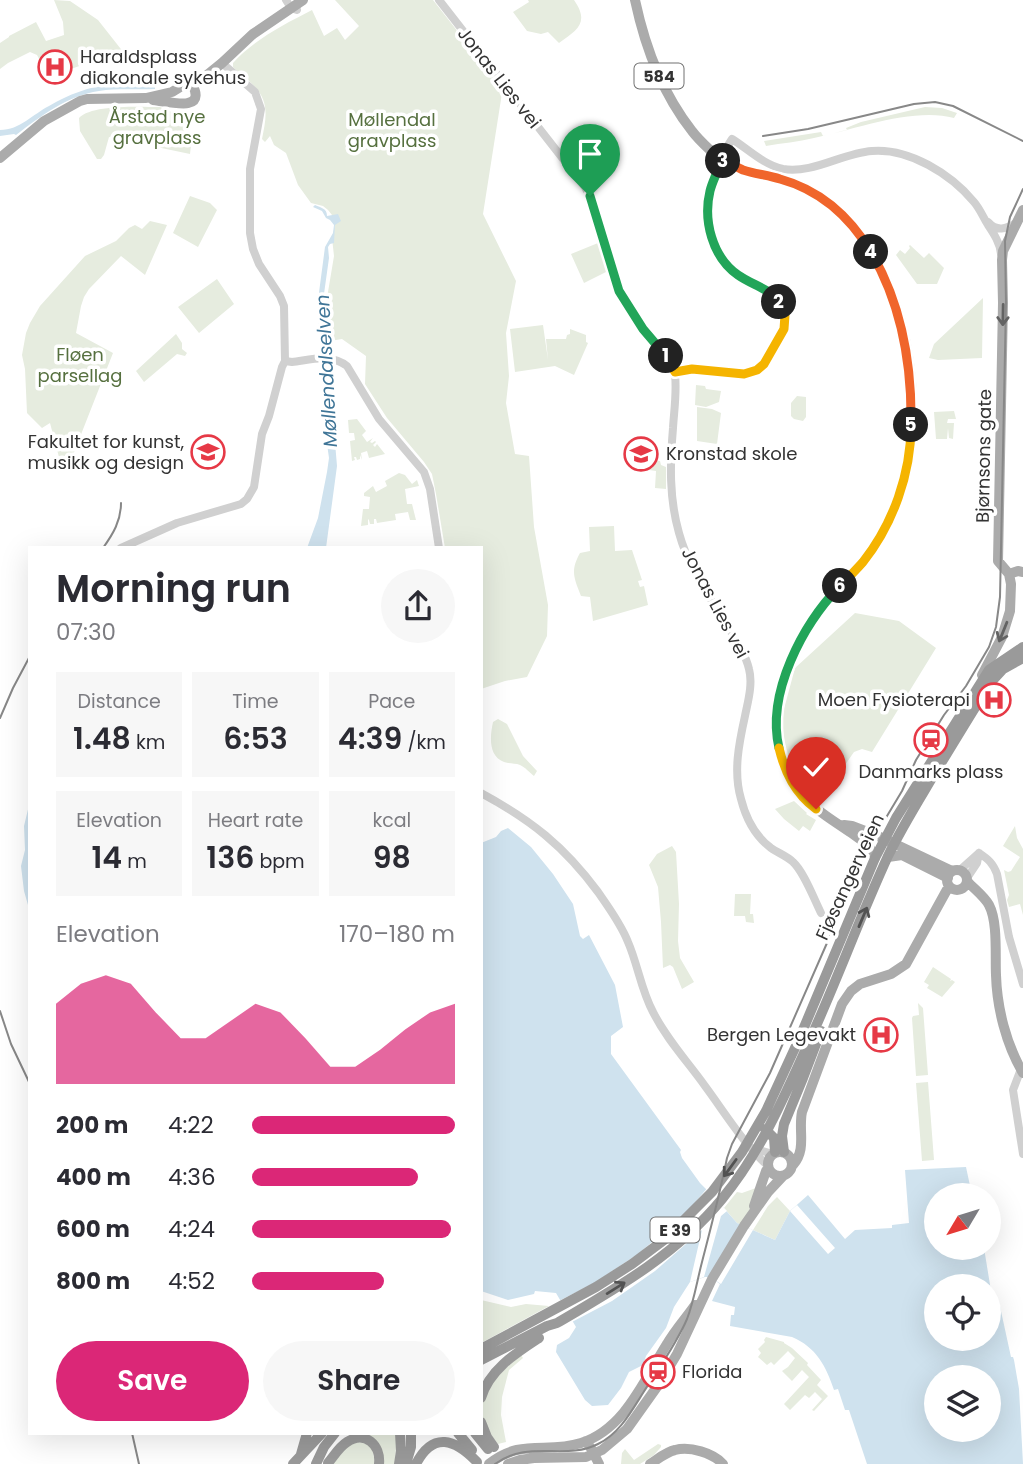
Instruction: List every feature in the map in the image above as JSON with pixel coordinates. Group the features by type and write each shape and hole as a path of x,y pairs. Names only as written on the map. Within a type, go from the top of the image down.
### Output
{"highway":[{"name":"Fjøsangerveien","path":"775,1117 823,1012 888,857 889,842 979,686 993,666 1023,647"},
{"name":"Fjøsangerveien","path":"775,1117 800,1037 874,858 900,831 991,682 1003,669 1023,658"},
{"name":"E 39","path":"780,1153 775,1141 768,1131 756,1123 755,1117 818,977 827,971"},
{"name":"E 39","path":"775,1117 782,1136 780,1153"},
{"name":"E 39","path":"483,1348 596,1287 664,1240 712,1192 775,1117"},
{"name":"E 39","path":"483,1364 638,1275 671,1250 721,1200 742,1172 775,1117"},
{"path":"768,1131 776,1129 775,1117"},
{"name":"E 39","path":"483,1393 501,1366 557,1323"},
{"name":"E 39","path":"483,1359 522,1340"},
{"path":"477,1435 492,1449 483,1427"},
{"path":"324,1464 324,1447 333,1435"},
{"path":"324,1464 331,1450 344,1435"},
{"path":"398,1464 402,1445 400,1435"},
{"path":"406,1464 411,1435"},
{"path":"460,1435 482,1462"},
{"path":"422,1464 428,1436"},
{"path":"324,1464 343,1445 359,1437 367,1438 374,1444 379,1452 379,1464"},
{"path":"293,1464 309,1439"},
{"path":"300,1464 302,1446 309,1439"},
{"path":"416,1464 425,1449 443,1441 455,1443 482,1462"}],"main road":[{"path":"146,98 191,103 195,99 194,90 206,76 253,34 295,4 313,0"},
{"name":"584","path":"635,0 645,40 660,78 669,97 694,134 720,160 741,169 795,183 816,193 840,212 854,227 877,262 905,338 912,409 911,442 900,494 872,548 822,607 804,634 788,669 777,709 777,742 790,780 805,800 864,841 874,858"},
{"path":"0,158 40,125 83,100 146,98 177,90 184,84 194,90"},
{"path":"177,90 180,102"},
{"path":"1002,260 1004,247 1023,210"},
{"name":"Bjørnsons gate","path":"979,686 982,674 1006,627 1011,603 1009,574 998,561 1002,260"},
{"path":"1009,574 1023,572"},
{"name":"584","path":"841,825 852,826 932,861"},
{"name":"584","path":"900,831 904,841 958,880 993,919 999,1003 1009,1043 1022,1071"},
{"name":"584","path":"888,857 902,855 958,880"},
{"path":"751,1216 768,1192 790,1172 799,1158 802,1112 846,997 860,984 902,968 958,880"},
{"path":"482,1462 517,1449 561,1447 586,1441 601,1434 618,1419 677,1328 710,1283 751,1216 769,1159 796,1144 801,1133"},
{"path":"780,1153 792,1158 793,1165"},
{"path":"768,1167 773,1174 783,1176"},
{"path":"509,1464 534,1458 592,1460 622,1434 647,1402 677,1354 710,1283"},
{"path":"586,1441 592,1460"},
{"path":"650,1464 670,1452 683,1449 711,1455 723,1464"}],"street":[{"name":"Jonas Lies vei","path":"439,0 590,196 624,300 675,372 670,491 677,527 696,577 737,640 750,670 751,682 739,744 738,786 741,799 755,833 794,862 821,913"},
{"path":"125,546 177,523 231,508 247,499 254,487 262,434 285,360 285,309 278,292 255,256 250,237 250,169 261,109 255,92 222,63"},
{"name":"Bjørnsons gate","path":"720,160 732,139 772,166 786,169 803,169 872,151 890,152 910,158 952,180 974,201 999,245 1002,260"},
{"path":"675,372 692,369 744,374 757,370 764,364 784,329 785,315 774,295 731,270 715,246 708,207 720,160"},
{"path":"985,219 998,229 1016,223"},
{"path":"285,360 292,362 337,359 347,366 379,419 424,472 430,489 439,546"},
{"path":"483,794 547,835 587,877 627,939 646,998 663,1031 768,1167"},
{"path":"958,880 977,863 979,853 990,860 997,874 1009,937 1023,984"},
{"path":"1022,1071 1013,1090 1023,1154"},
{"path":"752,1148 780,1153"}],"green space":[{"path":"54,0 70,1 98,20 124,53 124,59 82,65 48,76 37,55 30,52 0,69 0,43 9,36 36,22 46,41 64,35 63,22"},
{"name":"Møllendal gravplass","path":"335,0 433,0 498,83 502,93 483,214 516,281 506,333 509,376 506,403 515,454 529,456 534,527 548,605 547,636 527,677 483,688 483,546 445,546 432,474 387,418 365,384 366,356 342,339 330,341 326,304 334,256 332,238 335,225 332,215 323,206 311,203 298,185 286,153 274,145 270,136 265,142 262,139 265,118 263,98 252,83 233,67 233,63 242,54 260,40 312,10 324,36 337,28 345,40 359,26"},
{"path":"528,0 574,0 581,15 579,25 559,43 548,32 541,34 527,31 513,12 529,2"},
{"name":"Årstad nye gravplass","path":"160,107 190,120 192,126 188,126 186,135 192,137 190,154 109,137 104,155 97,159 80,131 79,118 94,110"},
{"path":"925,107 942,108 957,113 954,118 938,115 903,117 847,130 846,128 861,122"},
{"path":"821,132 823,136 766,146 764,141"},
{"path":"190,196 210,203 217,210 198,247 173,233"},
{"name":"Fløen parsellag","path":"150,221 167,225 145,275 121,256 89,289 81,306 76,333 113,353 69,465 60,461 50,423 42,428 27,413 22,355 26,333 40,306 85,256 116,241 129,228 135,225 142,229"},
{"path":"598,243 608,271 584,283 571,254"},
{"path":"910,245 924,258 929,253 944,268 937,284 917,284 896,255 900,250 905,254"},
{"path":"217,279 234,304 199,333 178,307"},
{"path":"983,298 982,358 929,358 934,344"},
{"path":"543,325 548,360 546,339 566,339 570,329 586,335 588,343 574,375 555,366 515,372 510,329"},
{"path":"176,334 182,343 182,349 187,353 185,356 177,354 144,382 136,371"},
{"path":"696,385 721,391 719,402 706,407 695,405"},
{"path":"797,396 806,397 806,417 803,421 791,416 791,403"},
{"path":"697,407 721,413 717,444 697,441"},
{"path":"954,411 956,419 948,419 947,423 954,423 953,439 949,438 948,428 947,439 936,439 934,412"},
{"path":"357,419 366,431 362,435 367,442 373,438 370,442 375,441 373,445 375,447 377,444 385,454 369,458 367,451 361,453 362,460 360,455 360,459 354,457 355,460 352,461 350,441 355,440 354,433 349,433 348,420"},
{"path":"643,459 660,461 661,465 666,467 666,489 655,488 656,471 642,469"},
{"path":"399,473 405,475 412,484 417,480 419,486 405,489 407,504 412,504 416,520 410,520 408,512 395,514 396,520 377,523 374,519 374,524 370,524 368,519 368,525 361,526 363,509 369,509 370,497 364,496 364,493 373,486 376,492 387,486 385,481"},
{"path":"614,526 615,551 632,550 642,580 638,581 640,587 644,586 648,605 593,621 590,597 581,596 576,584 575,565 580,553 590,551 589,527"},
{"path":"855,613 899,621 936,648 872,752 862,749 854,752 820,801 798,780 789,764 781,720 795,668"},
{"path":"498,719 507,724 523,756 537,771 534,776 522,766 504,762 495,755 491,745 491,733 493,722"},
{"path":"794,801 816,820 810,831 803,826 799,831 775,809"},
{"path":"1015,826 1023,849 1023,915 1020,904 1009,907 1004,870 1011,871 1020,857 1003,846"},
{"path":"672,846 676,852 680,958 694,982 682,989 673,967 670,965 663,968 658,887 649,865 657,854"},
{"path":"735,894 751,894 750,914 753,914 754,923 746,922 745,916 734,916"},
{"path":"933,967 955,982 942,997 927,988 929,985 924,982"},
{"path":"918,1003 923,1008 928,1075 916,1076 912,1018 919,1015"},
{"path":"928,1082 934,1160 922,1161 916,1083"},
{"path":"756,1188 752,1206 741,1225 724,1208 737,1192"},
{"path":"777,1197 790,1211 775,1240 753,1230"},
{"path":"483,1300 511,1307 526,1304 549,1306 483,1342"},
{"path":"766,1337 784,1342 792,1348 821,1380 817,1385 828,1396 814,1411 812,1410 822,1399 815,1392 809,1398 805,1395 790,1410 784,1404 809,1377 802,1370 792,1381 782,1371 795,1358 788,1351 774,1365 771,1362 767,1365 758,1357 761,1353 758,1349"},
{"path":"521,1355 523,1358 509,1370 502,1397 501,1415 506,1442 498,1444 484,1423 483,1400 492,1383"},
{"path":"361,1435 397,1435 395,1464 383,1464"},
{"path":"354,1441 372,1445 375,1464 333,1464 339,1454"},
{"path":"658,1444 661,1447 654,1455 640,1464 621,1464 625,1449 634,1460"}],"water":[{"path":"112,84 149,84 155,86 155,89 99,91 76,97 16,135 0,136 0,130 20,125 64,98 87,89"},
{"name":"Møllendalselven","path":"315,205 325,210 327,216 338,214 341,221 335,225 334,243 328,247 323,301 337,466 326,546 308,546 318,518 329,458 318,300 325,247 333,233 334,225 322,211 313,207"},
{"path":"28,809 28,905 21,866 25,850 24,826"},
{"path":"508,828 531,847 553,874 573,904 580,936 583,939 589,935 615,985 623,1027 611,1036 611,1054 681,1150 682,1158 700,1183 737,1223 775,1240 790,1211 808,1195 845,1239 855,1230 892,1228 892,1225 909,1223 905,1170 966,1167 969,1183 924,1183 924,1260 986,1260 988,1274 924,1274 924,1351 1001,1351 1001,1311 1019,1389 1023,1464 867,1464 849,1410 845,1410 838,1389 834,1390 824,1365 814,1352 792,1337 730,1326 735,1307 712,1301 720,1284 710,1277 690,1282 643,1365 629,1372 608,1405 592,1406 585,1400 556,1352 557,1345 569,1338 576,1327 556,1293 535,1291 534,1294 508,1300 483,1292 483,842"}],"pier":[{"path":"709,1186 725,1204 723,1207 727,1211 721,1216 704,1277 690,1282 702,1230 655,1271 612,1301 570,1323 557,1302 594,1283 638,1254 687,1212"},
{"path":"797,1205 835,1248 828,1254 790,1211"},
{"path":"741,1225 753,1230 721,1284 710,1277"}],"tram line":[{"path":"763,136 808,129 914,104 935,102 953,106 1023,141"},
{"path":"495,1464 521,1453 573,1451 605,1440 629,1415 672,1348 692,1305 732,1144 770,1073 869,846 902,791 916,760 989,647 996,627 1000,597 1005,241 1010,217 1023,189"},
{"path":"104,546 116,527 121,503"},
{"path":"0,718 28,660"},
{"path":"0,1011 11,1044 28,1080"},
{"path":"132,1435 139,1464"}],"place":[{"name":"Haraldsplass diakonale sykehus","path":"55,67"},
{"name":"Fakultet for kunst, musikk og design","path":"208,452"},
{"name":"Kronstad skole","path":"641,454"},
{"name":"Moen Fysioterapi","path":"994,700"},
{"name":"Danmarks plass","path":"931,740"},
{"name":"Bergen Legevakt","path":"881,1035"},
{"name":"Florida","path":"658,1372"}],"route":[{"path":"590,196 624,300 675,372 692,369 751,373 764,364 784,329 785,315 774,295 731,270 715,246 708,207 720,160 741,169 795,183 816,193 840,212 854,227 877,262 898,313 905,338 912,409 911,442 900,494 872,548 833,593 804,634 788,669 777,709 777,742 785,771 799,793 816,809"}]}
